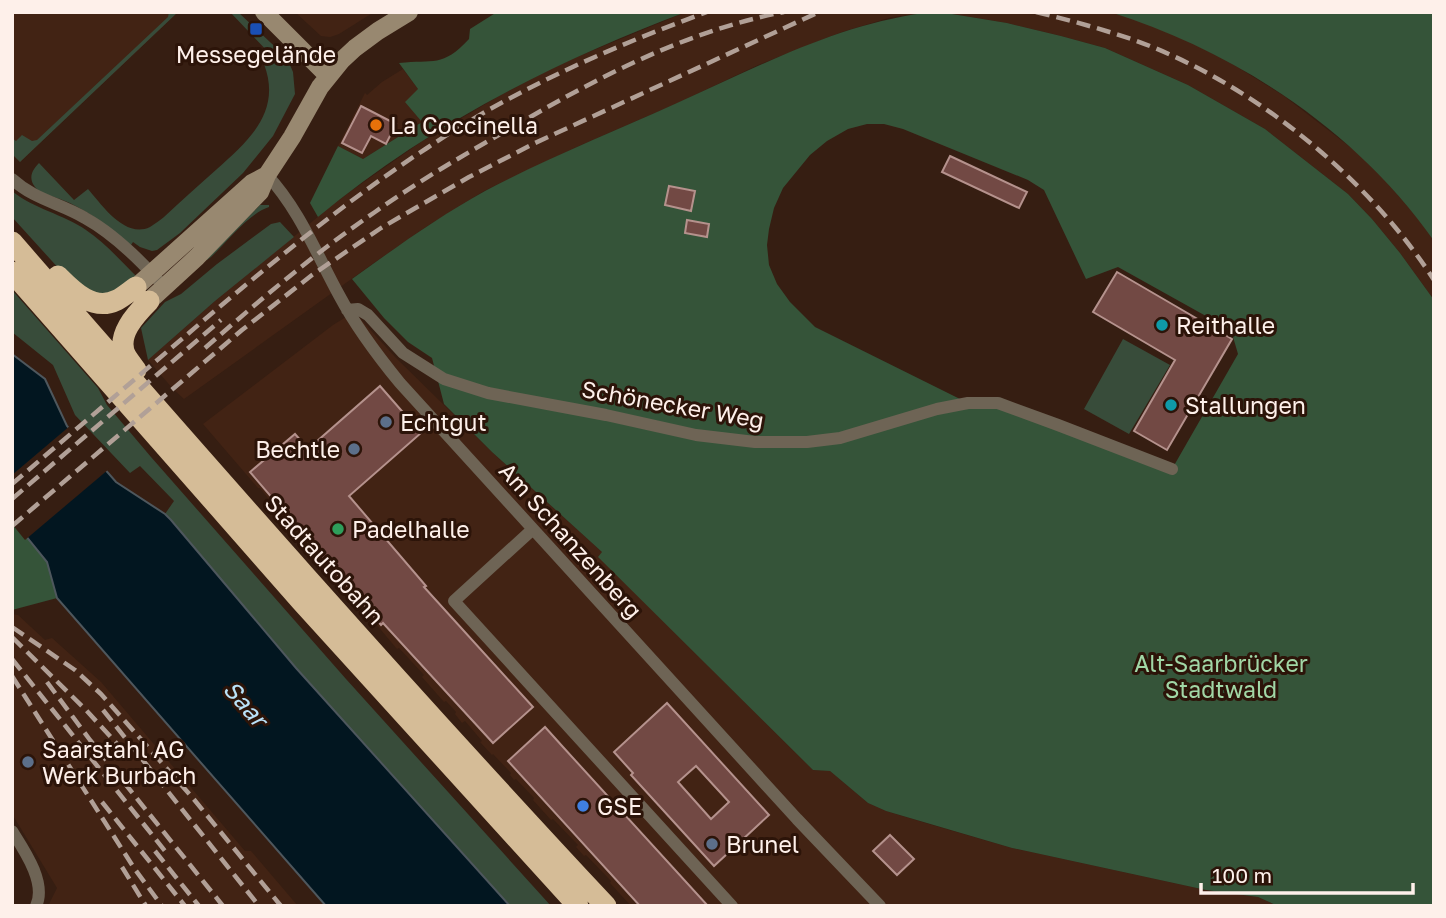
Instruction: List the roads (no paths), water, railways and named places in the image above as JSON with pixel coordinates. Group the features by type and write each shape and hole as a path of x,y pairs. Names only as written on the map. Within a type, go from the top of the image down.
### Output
{"highway":[{"path":"12,225 78,295 93,303 108,303 150,287"},
{"name":"Stadtautobahn","path":"12,242 343,619 606,906"},
{"name":"Stadtautobahn","path":"12,272 301,601 578,906"},
{"path":"150,287 128,327 123,342 125,354 179,420 204,462"}],"main road":[{"path":"264,12 328,75"},
{"path":"150,287 197,257 260,192 267,175 328,75 355,48 410,12"}],"street":[{"name":"Am Schanzenberg","path":"267,175 296,215 347,310 371,347 400,383 797,819 880,906"},
{"path":"12,179 35,197 86,218 120,244 150,287"},
{"name":"Schönecker Weg","path":"347,310 358,309 368,315 403,352 444,379 488,393 696,435 755,442 807,442 840,438 937,409 998,403 1172,469"},
{"path":"533,529 454,601 732,906"},
{"path":"12,831 36,874 40,897 36,906"}],"water":[{"name":"Saar","path":"12,354 45,379 67,426 116,482 171,520 296,668 510,906 326,906 57,598 47,562 12,519"}],"railway":[{"path":"12,484 268,267 400,166 493,107 528,89 634,40 707,12"},
{"path":"205,348 331,244 449,164 587,86 650,55 716,30 784,12"},
{"path":"12,526 242,330 312,275 381,228 469,177 535,143 819,12"},
{"path":"1036,12 1122,36 1178,58 1263,107 1340,169 1407,242 1434,280"},
{"path":"12,499 221,320"},
{"path":"12,627 75,670 101,694 192,797 281,906"},
{"path":"12,637 120,747"},
{"path":"12,659 169,856"},
{"path":"12,676 134,868 162,906"},
{"path":"47,682 223,906"},
{"path":"103,710 259,906"},
{"path":"102,802 185,906"},
{"path":"155,851 199,906"},
{"path":"122,867 146,906"}],"place":[{"name":"Messegelände","path":"256,29"},
{"name":"La Coccinella","path":"376,125"},
{"name":"Reithalle","path":"1162,325"},
{"name":"Stallungen","path":"1171,405"},
{"name":"Echtgut","path":"386,422"},
{"name":"Bechtle","path":"354,449"},
{"name":"Padelhalle","path":"338,529"},
{"name":"Saarstahl AG Werk Burbach","path":"28,762"},
{"name":"GSE","path":"583,806"},
{"name":"Brunel","path":"712,844"}],"park label":[{"name":"Alt-Saarbrücker Stadtwald","path":"1221,676"}]}
